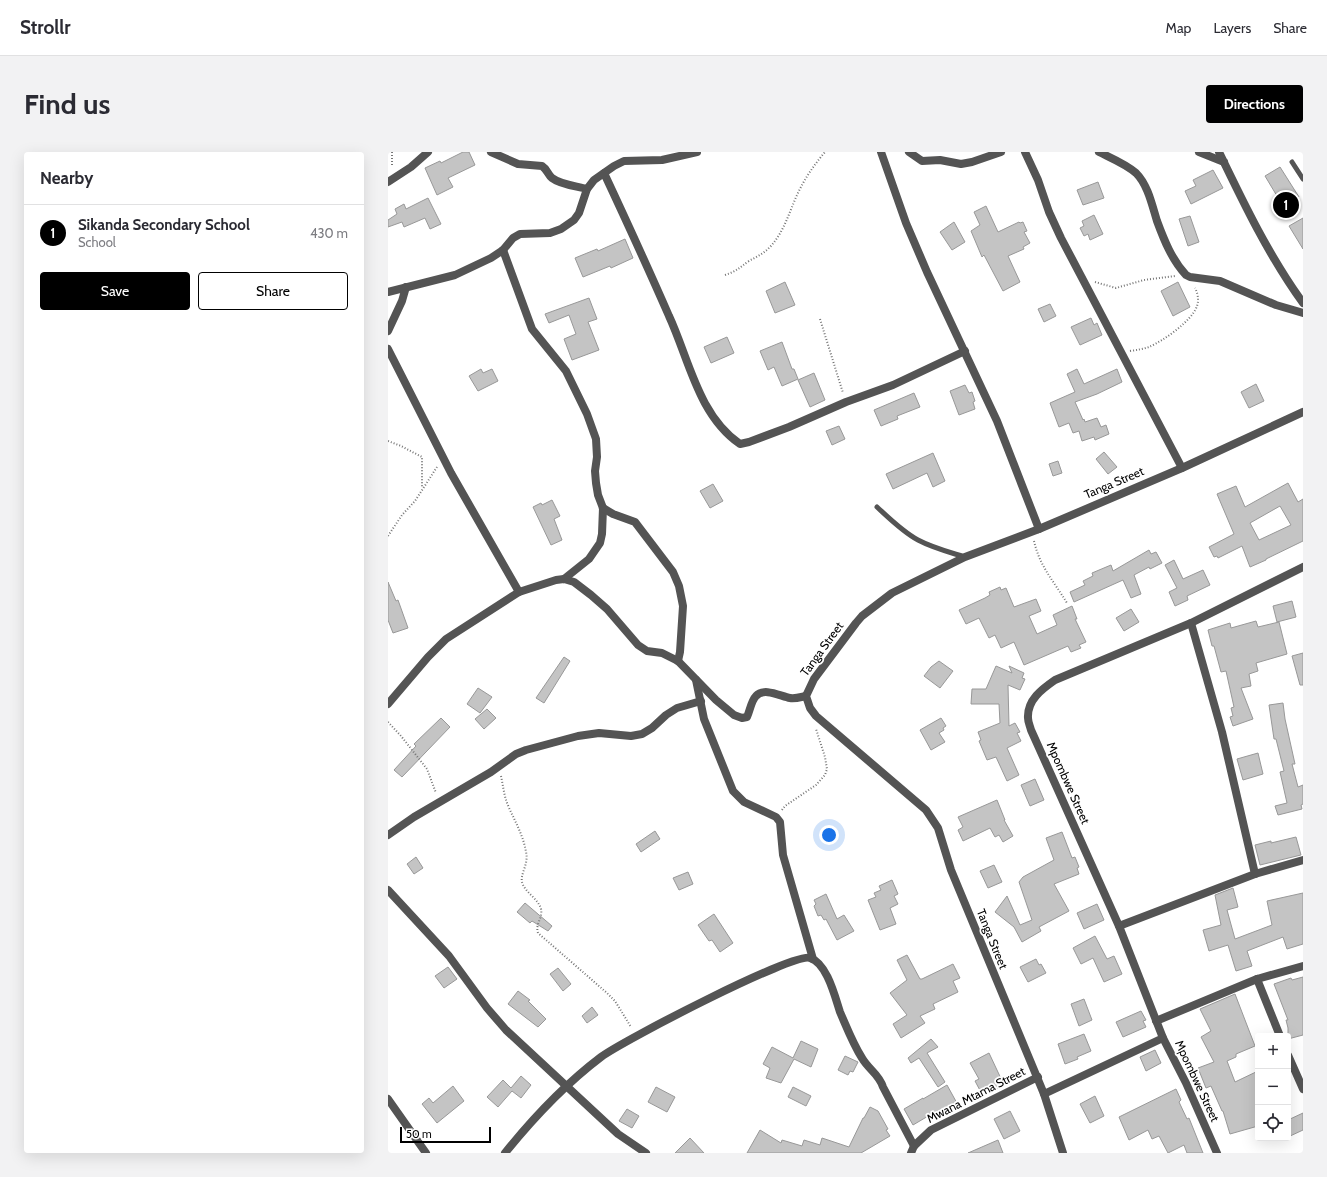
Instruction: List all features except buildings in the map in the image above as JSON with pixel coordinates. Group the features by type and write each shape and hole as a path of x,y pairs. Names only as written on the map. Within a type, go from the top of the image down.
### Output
{"street":[{"path":"390,181 411,167 428,152"},
{"path":"490,152 518,164 542,166 551,177 557,181 587,189"},
{"path":"388,292 455,275 491,258 503,250 516,236 520,234 550,233 561,229 574,220 579,213 587,189 604,172 624,161 662,160 697,152"},
{"path":"881,152 906,223 918,251 997,421 1035,530"},
{"path":"909,152 922,160 940,160 961,164 972,162 1001,152"},
{"path":"1024,152 1038,180 1049,212 1083,283 1182,468"},
{"path":"1099,152 1128,167 1136,173 1141,180 1149,195 1166,245 1187,276 1220,281 1270,303 1303,313"},
{"path":"1199,152 1224,162"},
{"path":"1219,152 1251,219 1291,286 1303,303"},
{"path":"604,172 670,318 683,354 703,399 728,436 740,444 789,427 846,402 893,385 965,351"},
{"path":"503,250 532,329 566,371 587,414 596,439 596,483 603,508 603,524 600,543 589,559 564,579"},
{"path":"388,331 402,301 406,287"},
{"path":"388,349 390,358 490,543 519,592"},
{"name":"Tanga Street","path":"1063,1153 1038,1077 954,876 938,828 926,810 816,716 810,708 806,696 814,679 862,616 892,593 965,557 1035,530 1182,468 1303,412"},
{"path":"603,508 613,514 635,522 673,572 679,586 683,606 678,661"},
{"name":"Mpombwe Street","path":"1217,1153 1186,1083 1156,1021 1119,926 1031,730 1028,718 1030,705 1038,692 1054,680 1191,623 1303,567"},
{"path":"388,704 428,657 446,639 519,592 556,580 564,579 574,582 607,609 638,645 647,651 662,653 678,661 716,700 734,715 742,718 747,717 756,695 762,693 790,698 806,696"},
{"path":"1191,623 1222,732 1255,874"},
{"path":"696,679 704,719 733,791 744,802 778,819 783,855 813,959"},
{"path":"388,835 440,801 498,768 507,760 526,750 578,736 599,733 631,736 642,734 677,708 701,701"},
{"path":"1119,926 1255,874 1303,860"},
{"path":"388,890 449,956 494,1018 618,1134 646,1153"},
{"path":"505,1153 546,1105 602,1056 637,1035 723,991 805,956 813,959 820,965 830,982 841,1012 860,1054 863,1060 881,1081 912,1150"},
{"path":"1156,1021 1257,979 1303,966"},
{"path":"1257,979 1279,1033"},
{"path":"1044,1094 1164,1038"},
{"path":"1291,1060 1299,1072 1303,1089"},
{"name":"Mwana Mtama Street","path":"912,1150 932,1130 1038,1077"},
{"path":"388,1099 426,1153"}],"lane":[{"path":"1292,162 1303,179"},
{"path":"877,507 917,540 965,557"}],"path":[{"path":"390,181 392,152"},
{"path":"725,275 738,270 746,263 761,255 775,241 804,182 814,165 825,152"},
{"path":"1083,283 1094,282 1116,288 1144,280 1187,276 1198,297 1197,306 1194,313 1175,330 1155,344 1120,352"},
{"path":"820,319 846,402"},
{"path":"388,441 422,457 422,489"},
{"path":"388,536 402,515 415,501 444,458"},
{"path":"1035,530 1037,554 1042,566 1067,603"},
{"path":"778,819 785,806 816,785 825,775 827,764 817,734 816,716"},
{"path":"388,722 401,736 426,769 440,801"},
{"path":"498,768 507,803 520,830 526,852 527,863 522,875 522,881 524,887 540,907 542,914 537,925 538,933 607,993 615,1002 637,1035"}],"place":[{"name":"Sikanda Secondary School","path":"1286,205"}]}
